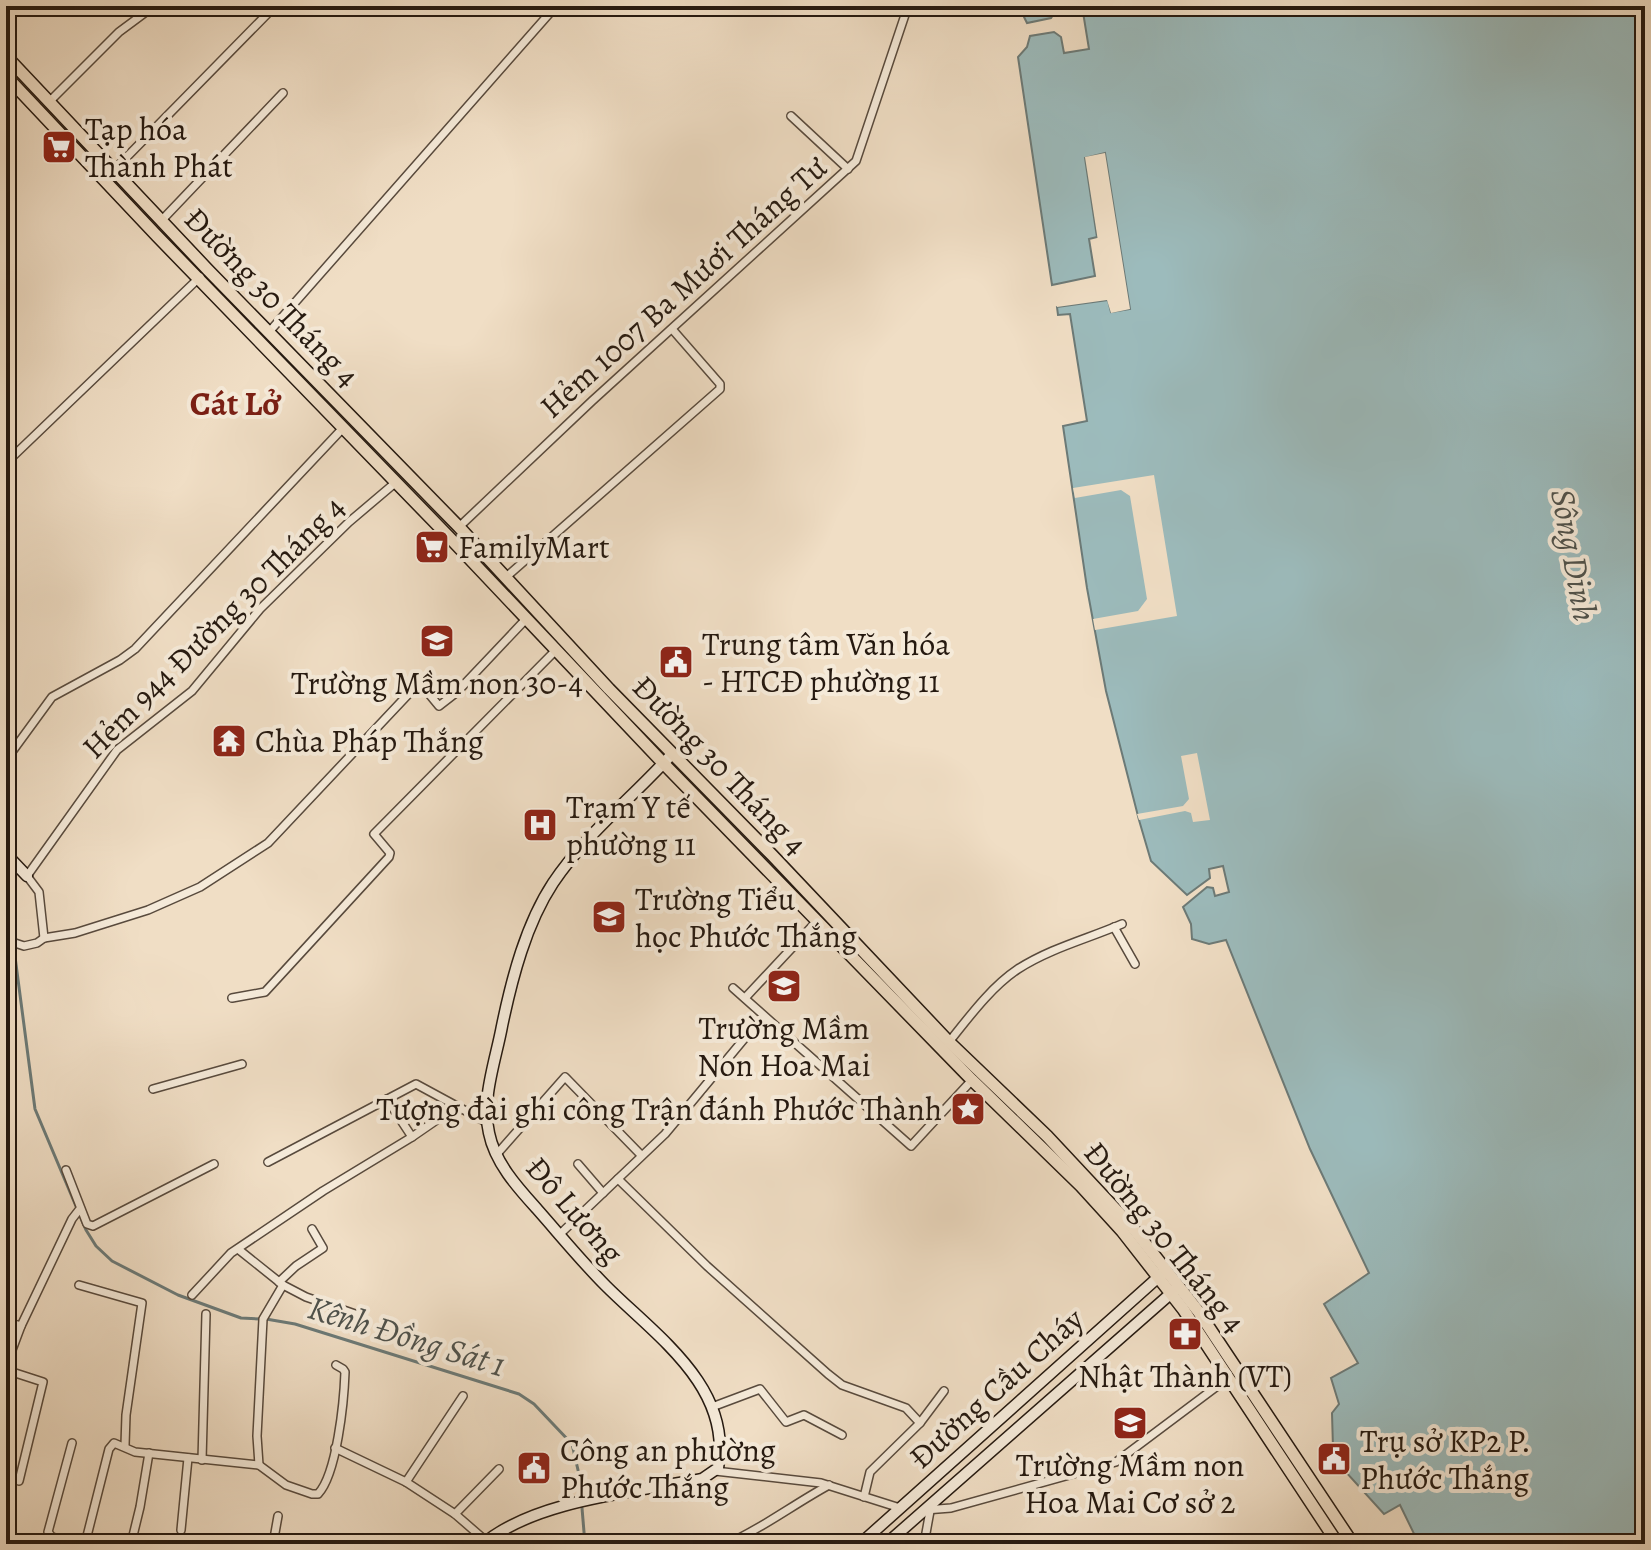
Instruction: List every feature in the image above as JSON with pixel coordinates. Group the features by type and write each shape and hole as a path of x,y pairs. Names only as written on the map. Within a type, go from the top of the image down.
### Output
{"main road":[{"name":"Đường 30 Tháng 4","path":"6,56 162,220 259,342 556,650 850,936 946,1046"},
{"name":"Đường 30 Tháng 4","path":"7,80 203,274 269,332 459,527 839,945 1101,1192 1194,1315 1351,1543"},
{"path":"41,113 49,102"},
{"path":"259,342 269,332"},
{"path":"839,945 850,936"},
{"name":"Đường 30 Tháng 4","path":"1209,1338 1228,1378 1338,1544"}],"street":[{"path":"49,102 119,32 154,6"},
{"path":"114,170 275,6"},
{"path":"269,332 556,6"},
{"name":"Hẻm 1007 Ba Mươi Tháng Tư","path":"459,527 856,161 908,6"},
{"path":"162,220 283,93"},
{"path":"791,116 848,169"},
{"path":"6,463 203,274"},
{"path":"505,578 720,389 720,384 672,329"},
{"path":"6,760 52,697 135,649 343,428"},
{"name":"Hẻm 944 Đường 30 Tháng 4","path":"27,876 117,750 192,691 260,609 349,522 395,483"},
{"path":"6,940 24,946 37,943 44,938 80,932 181,897 256,852 417,685 425,689 439,706 457,692 527,618"},
{"path":"232,998 265,992 389,857 390,853 374,834 556,650"},
{"name":"Đô Lương","path":"668,759 580,850 546,894 515,971 490,1086 488,1123 497,1154 523,1194 606,1286 666,1341 692,1371 712,1407 720,1454 715,1471"},
{"path":"6,854 39,892 44,938"},
{"path":"745,998 817,921"},
{"path":"946,1046 979,1006 1015,971 1067,944 1118,926 1135,964"},
{"path":"733,988 911,1146 975,1075"},
{"path":"559,1235 665,1134 744,1039"},
{"path":"153,1089 242,1064"},
{"path":"497,1154 565,1077 641,1155"},
{"path":"268,1162 416,1084 488,1123"},
{"path":"387,1099 412,1137"},
{"path":"192,1295 238,1249 457,1106"},
{"path":"66,1170 79,1210 87,1224 97,1225 214,1164"},
{"path":"578,1164 603,1193"},
{"path":"618,1179 707,1266 828,1374 842,1385 906,1408 920,1423"},
{"path":"19,1481 43,1382 6,1368 21,1326 79,1210"},
{"path":"259,1465 257,1436 263,1319 281,1284 296,1266 323,1248 312,1229"},
{"path":"238,1249 281,1284 306,1297 358,1315"},
{"name":"Đường Cầu Cháy","path":"860,1544 1162,1274"},
{"path":"79,1285 142,1303 126,1415 125,1445"},
{"name":"Đường Cầu Cháy","path":"886,1544 1175,1290"},
{"path":"202,1460 206,1314"},
{"path":"6,1322 21,1326"},
{"path":"72,1443 48,1532 52,1537 82,1544 110,1446 114,1443 125,1445 135,1452 259,1465 286,1485 315,1494 321,1491 330,1476 335,1448 345,1372 336,1365"},
{"path":"924,1544 926,1510 951,1508 1116,1462 1228,1378"},
{"path":"712,1407 760,1389 786,1422 804,1415 842,1435"},
{"path":"864,1497 870,1472 920,1423 944,1391"},
{"path":"406,1482 463,1396"},
{"path":"335,1448 406,1482 455,1514 485,1543 506,1527 540,1512 702,1479 715,1471 829,1485 900,1508"},
{"path":"131,1544 149,1453"},
{"path":"181,1530 188,1458"},
{"path":"455,1514 499,1469"},
{"path":"727,1544 753,1532 829,1485"},
{"path":"273,1544 278,1516"}],"water":[{"path":"1006,6 1057,6 1057,9 1051,18 1027,23 1022,13"},
{"name":"Sông Dinh","path":"1082,6 1645,6 1645,1544 1419,1544 1400,1505 1384,1514 1344,1470 1333,1448 1332,1413 1339,1404 1331,1378 1358,1363 1324,1304 1369,1273 1310,1149 1226,940 1209,944 1192,939 1191,924 1183,907 1207,887 1213,888 1215,896 1229,892 1223,866 1209,869 1210,878 1187,895 1151,861 1106,691 1087,588 1063,426 1087,421 1070,314 1058,315 1057,307 1108,300 1111,312 1130,309 1105,153 1085,158 1097,237 1089,239 1095,276 1052,285 1018,57 1027,47 1030,36 1054,32 1061,37 1064,53 1089,49"}],"pier":[{"path":"1105,153 1130,309 1111,313 1107,300 1057,307 1056,303 1108,296 1114,308 1125,306 1102,158 1090,160 1101,237 1098,241 1085,157"},
{"path":"1154,475 1177,616 1095,630 1093,619 1138,611 1147,599 1130,496 1121,490 1075,498 1073,488"},
{"path":"1197,753 1210,820 1193,822 1191,813 1185,811 1139,820 1137,814 1183,806 1189,799 1181,756"}],"waterway":[{"name":"Kênh Đồng Sát 1","path":"6,888 35,1109 86,1230 96,1246 112,1261 178,1295 241,1318 260,1319"},
{"name":"Kênh Đồng Sát 1","path":"266,1319 295,1324 519,1394 534,1404 572,1444 581,1483"},
{"name":"Kênh Đồng Sát 1","path":"582,1508 585,1544"}],"place":[{"name":"Tạp hóa Thành Phát","path":"59,147"},
{"name":"FamilyMart","path":"432,547"},
{"name":"Trường Mầm non 30-4","path":"437,641"},
{"name":"Trung tâm Văn hóa - HTCĐ phường 11","path":"676,662"},
{"name":"Chùa Pháp Thắng","path":"229,741"},
{"name":"Trạm Y tế phường 11","path":"540,825"},
{"name":"Trường Tiểu học Phước Thắng","path":"609,917"},
{"name":"Trường Mầm Non Hoa Mai","path":"784,986"},
{"name":"Tượng đài ghi công Trận đánh Phước Thành","path":"968,1109"},
{"name":"Nhật Thành (VT)","path":"1185,1334"},
{"name":"Trường Mầm non Hoa Mai Cơ sở 2","path":"1130,1423"},
{"name":"Trụ sở KP2 P. Phước Thắng","path":"1334,1459"},
{"name":"Công an phường Phước Thắng","path":"534,1468"}],"district":[{"name":"Cát Lở","path":"235,403"}]}
